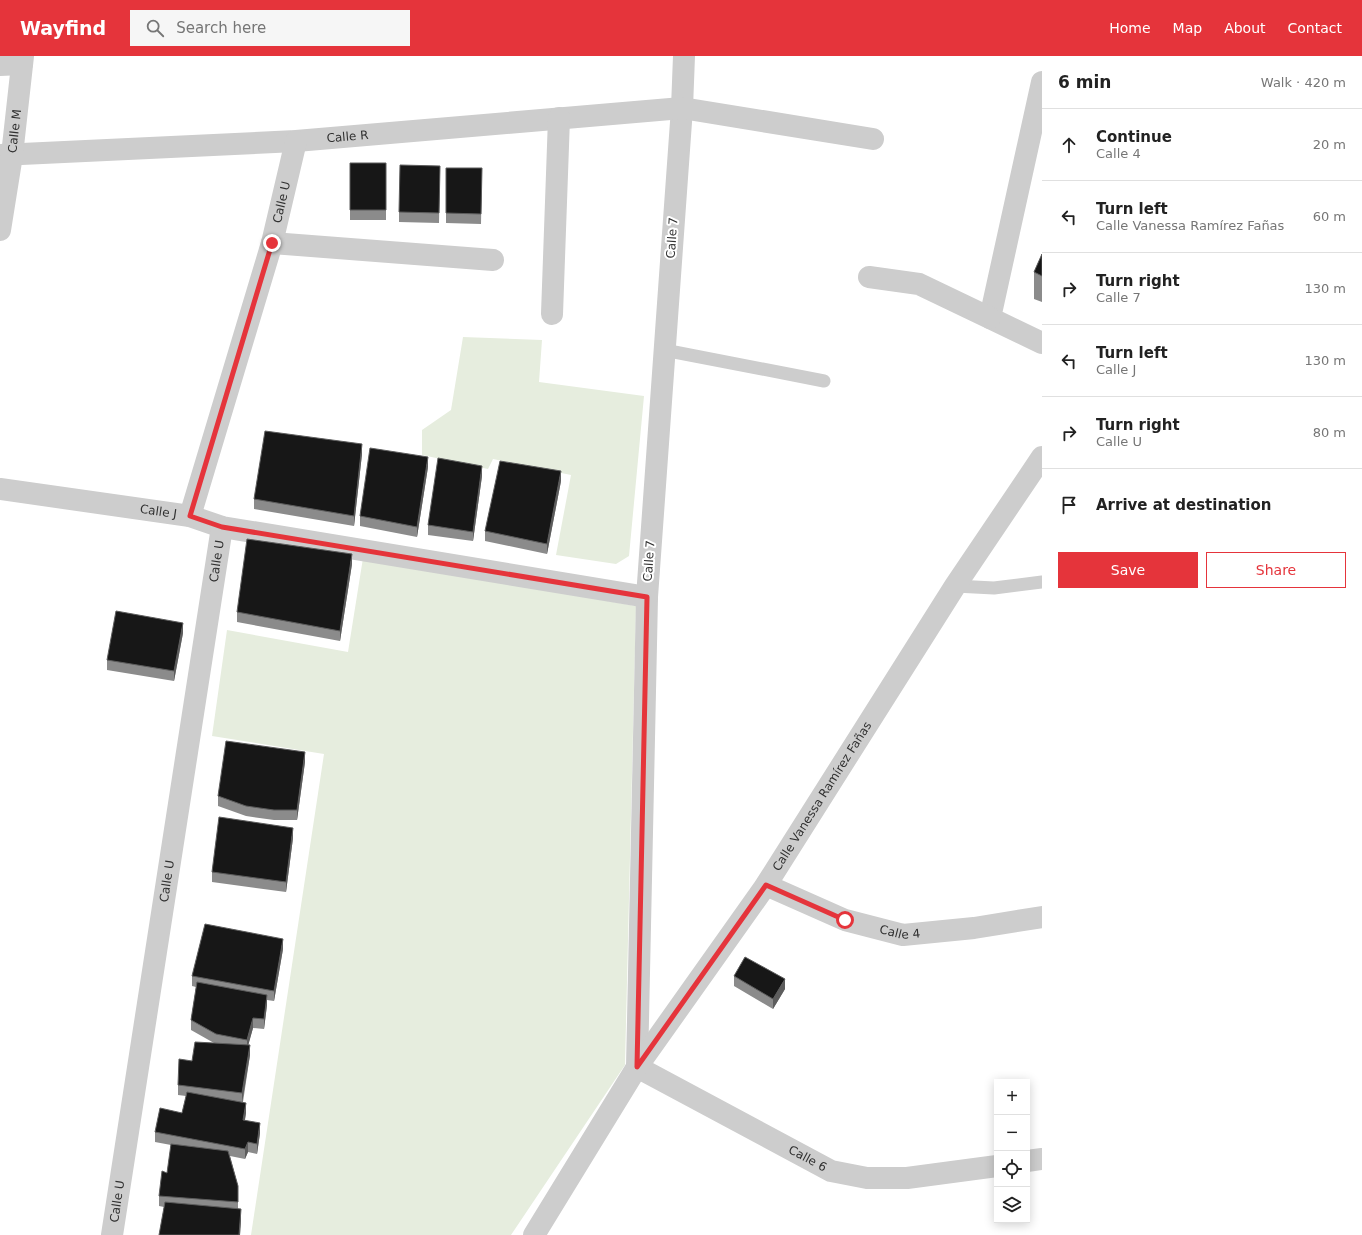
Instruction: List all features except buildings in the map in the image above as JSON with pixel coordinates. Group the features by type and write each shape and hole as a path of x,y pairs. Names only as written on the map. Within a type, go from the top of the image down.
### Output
{"street":[{"name":"Calle 7","path":"637,1067 647,597 682,108 684,56"},
{"path":"0,65 23,60"},
{"name":"Calle M","path":"0,230 6,155 23,60"},
{"path":"990,318 1042,82"},
{"name":"Calle R","path":"6,155 296,140 682,108 873,139"},
{"path":"552,314 559,118"},
{"name":"Calle U","path":"190,516 272,243 296,140"},
{"path":"272,243 493,260"},
{"path":"869,277 919,284 1042,343"},
{"name":"Calle Vanessa Ramírez Fañas","path":"534,1235 637,1067 766,885 955,586 1039,465"},
{"name":"Calle J","path":"0,489 190,516 222,527 647,597"},
{"name":"Calle U","path":"112,1235 222,527"},
{"name":"Calle 4","path":"766,885 845,920 903,935 974,928 1042,917"},
{"name":"Calle 6","path":"637,1067 831,1171 867,1178 907,1178 994,1166"},
{"path":"1030,1161 1042,1159"}],"lane":[{"path":"664,350 824,381"},
{"path":"955,586 994,588 1042,582"}],"green space":[{"path":"463,337 542,340 539,382 644,396 629,556 616,564 556,555 571,475 493,459 488,469 422,455 422,430 451,410"},
{"path":"363,558 636,606 625,1065 511,1235 251,1235 324,754 212,736 227,630 348,652"}],"route":[{"path":"272,243 190,516 222,527 647,597 637,1067 766,885 845,920"}]}
